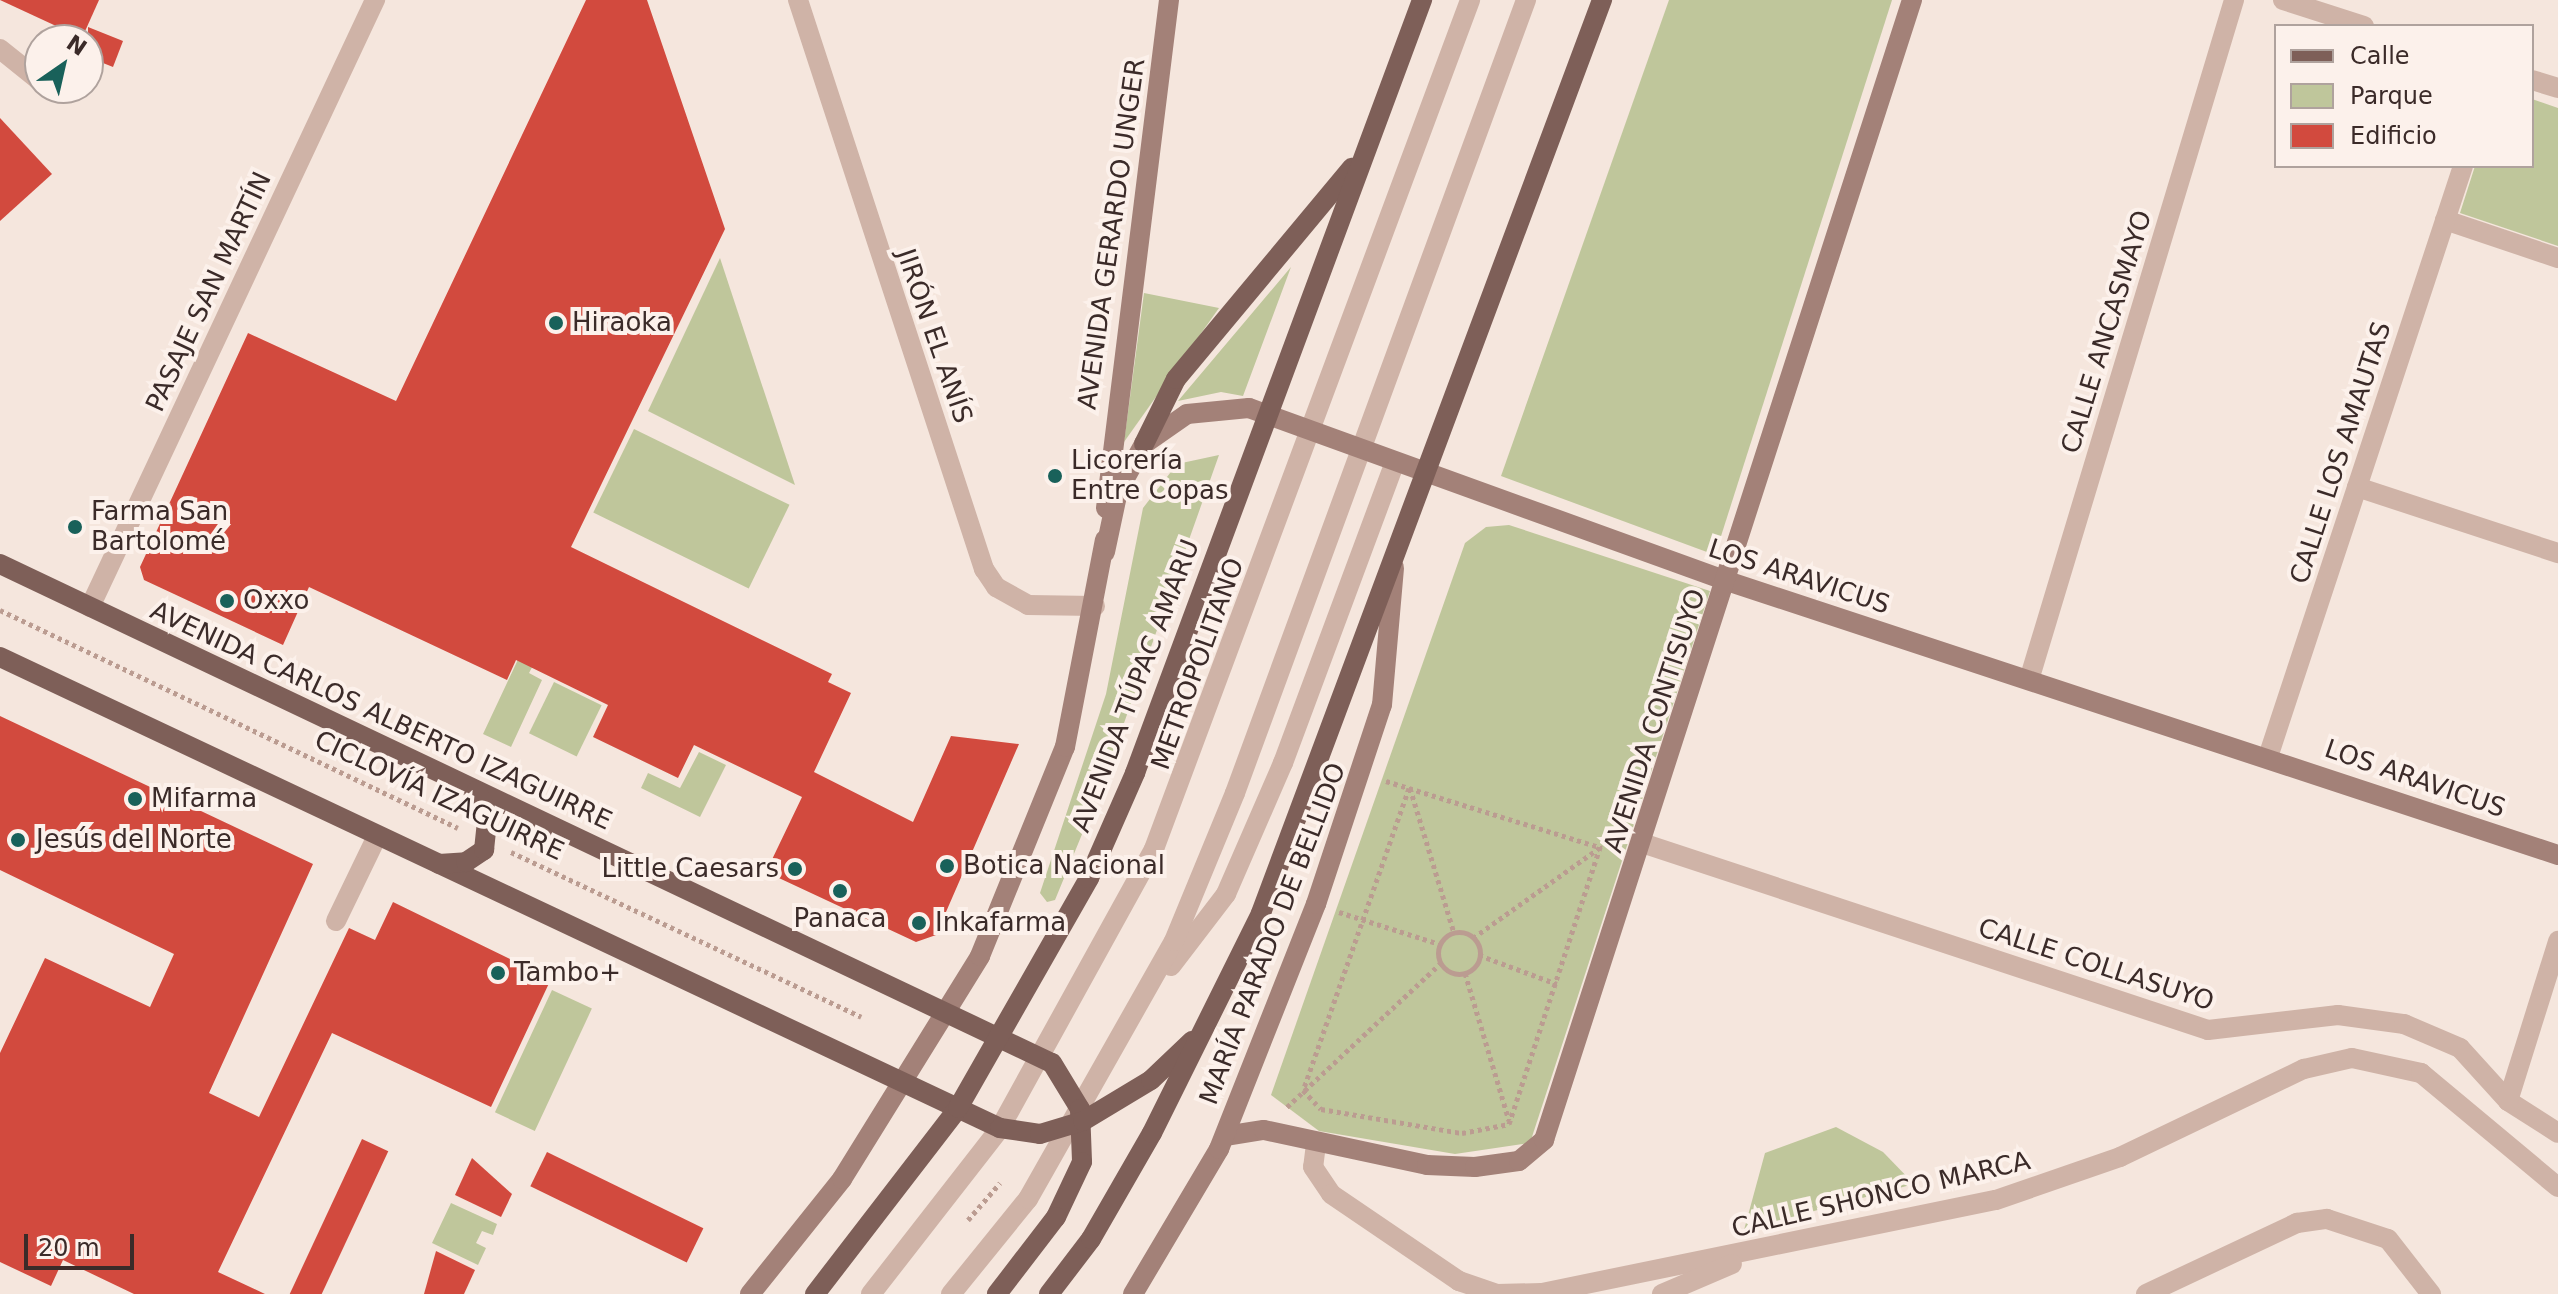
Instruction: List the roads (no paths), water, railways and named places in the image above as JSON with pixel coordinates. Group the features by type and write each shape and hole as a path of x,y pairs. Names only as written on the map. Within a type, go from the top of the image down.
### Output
{"main road":[{"name":"AVENIDA TÚPAC AMARU","path":"815,1294 958,1108 1002,1038 1082,891 1135,773 1266,413 1422,0"},
{"path":"1049,1294 1091,1239 1206,1025 1285,854 1429,475 1602,0"},
{"path":"1144,444 1176,379 1366,149"},
{"name":"AVENIDA CARLOS ALBERTO IZAGUIRRE","path":"0,564 1044,1058"},
{"path":"0,657 1000,1128 1040,1134 1078,1119 1151,1080 1206,1025"},
{"path":"435,864 466,862 488,842 488,813 477,791"},
{"path":"997,1294 1072,1188 1078,1119 1044,1058"}],"street":[{"name":"PASAJE SAN MARTÍN","path":"90,607 375,0"},
{"name":"JIRÓN EL ANÍS","path":"798,0 984,569 996,587 1028,605 1095,606"},
{"name":"AVENIDA GERARDO UNGER","path":"750,1294 842,1179 980,956 1065,747 1105,552 1107,461 1169,0"},
{"name":"METROPOLITANO","path":"871,1294 1000,1128 1044,1058 1168,818 1470,0"},
{"path":"951,1294 1028,1199 1078,1119 1140,1008 1216,842 1526,0"},
{"name":"AVENIDA CONTISUYO","path":"1316,1144 1427,1165 1519,1161 1544,1140 1727,581 1912,0"},
{"name":"CALLE ANCASMAYO","path":"2029,680 2234,0"},
{"path":"2283,0 2358,24"},
{"path":"0,49 24,68"},
{"path":"2534,81 2558,88"},
{"name":"CALLE LOS AMAUTAS","path":"2268,757 2462,168"},
{"path":"2445,220 2558,258"},
{"name":"LOS ARAVICUS","path":"1105,552 1118,491 1144,444 1170,421 1203,410 1266,413 1429,475 1727,581 2558,855"},
{"path":"1140,1008 1226,894 1283,763 1395,462"},
{"path":"2357,487 2558,553"},
{"name":"MARÍA PARADO DE BELLIDO","path":"1133,1294 1225,1136 1316,904 1362,773 1382,705 1394,568"},
{"path":"336,921 377,836"},
{"name":"CALLE COLLASUYO","path":"1642,843 2208,1030 2338,1015 2404,1024 2460,1048 2508,1101 2558,1133"},
{"path":"2508,1101 2558,941"},
{"name":"CALLE SHONCO MARCA","path":"1316,1144 1313,1167 1331,1194 1455,1287 1497,1294 1542,1293 1773,1247 2059,1181 2304,1069 2352,1058 2421,1073 2558,1187"},
{"path":"1225,1136 1264,1130 1316,1144"},
{"path":"2146,1294 2297,1223 2327,1219 2388,1239 2431,1294"},
{"path":"1662,1294 1773,1247"}],"place":[{"name":"Hiraoka","path":"556,323"},
{"name":"Licorería Entre Copas","path":"1055,476"},
{"name":"Farma San Bartolomé","path":"75,527"},
{"name":"Oxxo","path":"227,601"},
{"name":"Mifarma","path":"135,799"},
{"name":"Jesús del Norte","path":"18,840"},
{"name":"Botica Nacional","path":"947,866"},
{"name":"Little Caesars","path":"795,869"},
{"name":"Panaca","path":"840,891"},
{"name":"Inkafarma","path":"919,923"},
{"name":"Tambo+","path":"498,973"}]}
